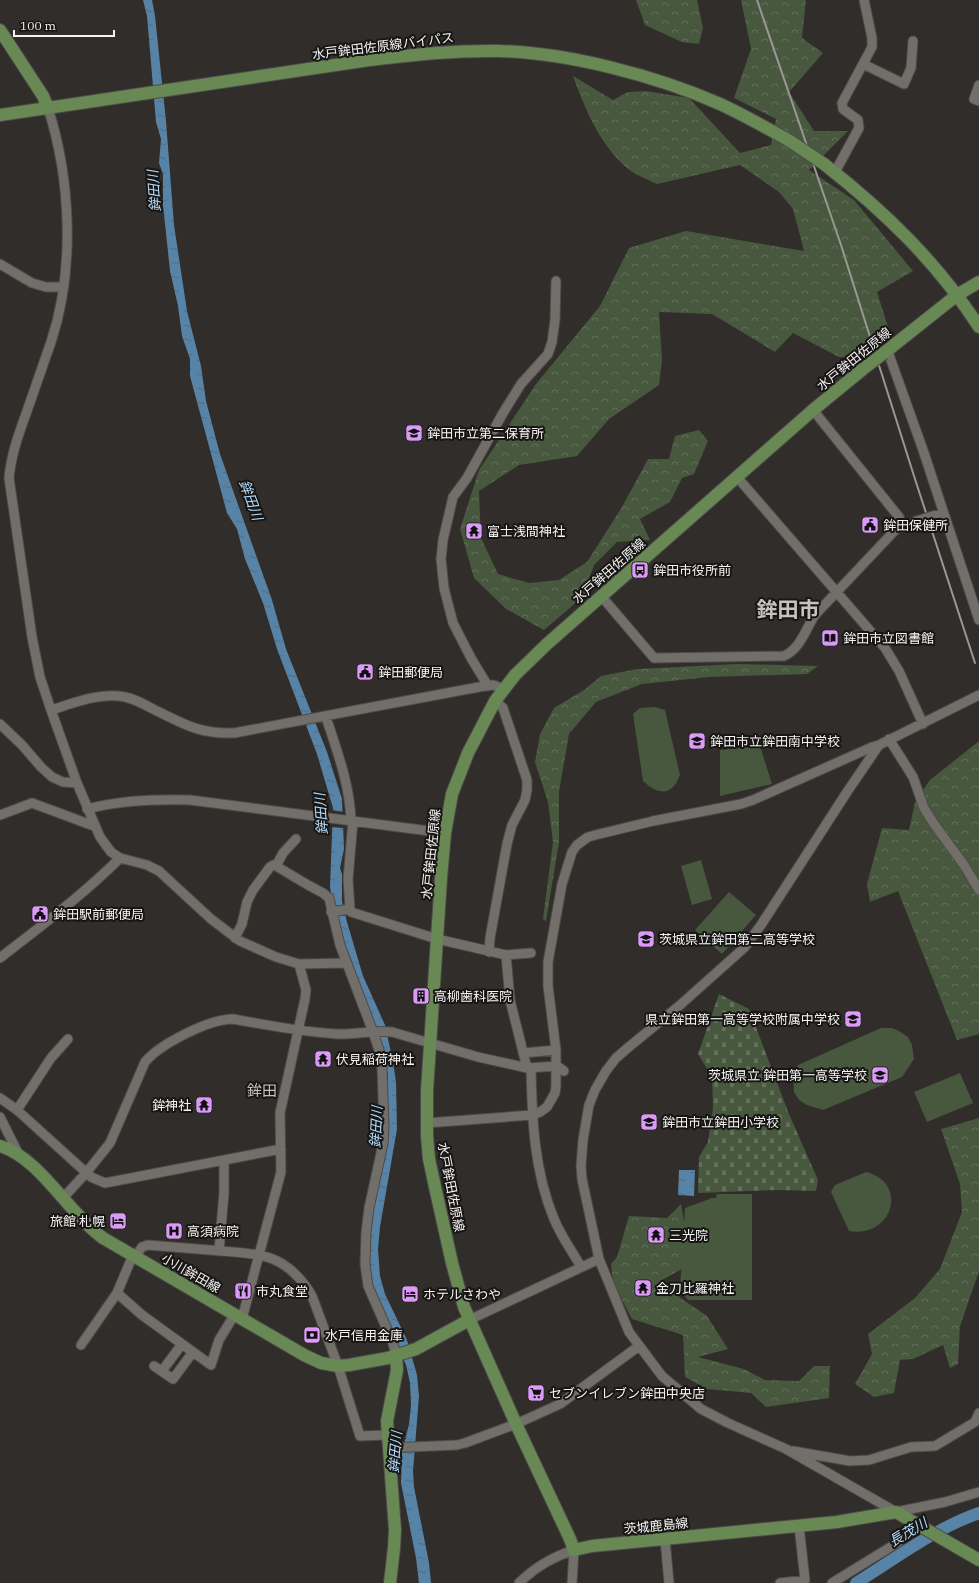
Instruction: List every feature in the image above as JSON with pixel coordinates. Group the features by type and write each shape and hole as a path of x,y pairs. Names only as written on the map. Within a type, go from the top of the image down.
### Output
{"main road":[{"path":"0,30 43,96 48,108"},
{"name":"水戸鉾田佐原線バイパス","path":"0,115 430,52 500,51 536,54 608,67 650,78 693,93 754,121 790,141 824,164 864,196 915,244 958,296 979,327"},
{"name":"水戸鉾田佐原線","path":"469,1320 452,1263 435,1187 428,1150 427,1123 430,1043 445,833 452,794 461,769 474,741 495,701 504,689 515,675 547,644 813,410 885,351 979,282"},
{"name":"小川鉾田線","path":"0,1146 18,1153 24,1158 83,1222 96,1233 313,1360 338,1366 399,1355"},
{"path":"390,1583 395,1530 387,1435 388,1413 399,1355 414,1350 469,1320 574,1550"},
{"path":"896,1512 979,1560"},
{"name":"茨城鹿島線","path":"574,1550 592,1546 860,1519 896,1512"}],"street":[{"path":"835,172 859,128 858,120 843,109 842,103 872,46 872,38 864,0"},
{"path":"863,64 904,84 911,68 914,41"},
{"path":"979,85 974,99 979,101"},
{"path":"48,108 56,134 63,183 66,230 64,287 60,312 52,340 15,446 9,478 32,637 40,677 51,710 94,826 112,852 120,858 147,865 158,871 211,919 235,938 276,957 299,964 346,963"},
{"path":"0,264 32,284 46,287 64,287"},
{"path":"488,686 471,658 453,623 444,588 441,559 443,540 453,497 467,478 521,384 548,354 552,342 555,320 556,281"},
{"path":"885,351 939,513 979,620"},
{"path":"813,410 900,517 901,524"},
{"path":"737,477 876,636 893,660 923,724"},
{"path":"602,597 654,658 784,656 792,652 800,642 815,615 901,524 913,522 939,513"},
{"path":"51,710 98,697 125,697 137,700 192,728 210,733 234,733 488,686 498,686 504,689"},
{"path":"427,1123 532,1115 547,1107 555,1093 560,1068 556,1050 548,986 548,962 562,884 572,852 577,845 588,837 599,834 668,818 741,804 753,800 879,745 979,695"},
{"path":"489,952 490,938 507,844 512,826 525,800 527,780 503,708 495,701"},
{"path":"324,717 346,781 351,802 348,879 349,909"},
{"path":"0,724 52,777 63,782 77,783"},
{"path":"889,739 912,777 924,808 964,865 979,890"},
{"path":"879,745 855,779 761,925 744,948 685,1001 616,1058 602,1077 586,1102 581,1166 582,1179 599,1259 629,1332 662,1376 701,1409 786,1450 896,1512 945,1502 979,1492"},
{"path":"87,809 125,801 167,799 208,802 445,833"},
{"path":"0,815 32,803 94,826"},
{"path":"276,866 283,853 296,839"},
{"path":"0,958 44,924 120,858"},
{"path":"235,938 242,924 247,902 253,890 273,864 308,886 324,893 328,898 346,963 374,1031 382,1068 384,1127 383,1144 367,1220 365,1264 368,1286 399,1355"},
{"path":"332,911 349,909 358,915 437,940 489,952 506,955 531,954"},
{"path":"506,955 510,1000 523,1053 529,1068 532,1115 538,1161 554,1220 581,1267"},
{"path":"117,1293 142,1315 211,1365 219,1340 238,1316 258,1256 282,1172 280,1113 306,999 306,990 299,964"},
{"path":"62,1198 86,1174 110,1143 145,1062 150,1056 165,1045 214,1022 225,1019 298,1031 348,1034 374,1031 392,1032 478,1057 529,1068 560,1068"},
{"path":"17,1110 51,1058 68,1039"},
{"path":"523,1053 556,1050"},
{"path":"0,1098 17,1110 86,1174 95,1180 105,1182 281,1149"},
{"path":"0,1117 18,1153"},
{"path":"219,1251 224,1193 224,1160"},
{"path":"82,1344 117,1293 134,1256 142,1247 148,1245 219,1251 270,1258 280,1263 296,1275 306,1285 312,1296 338,1366 360,1436 387,1435"},
{"path":"469,1320 599,1259"},
{"path":"162,1371 182,1344"},
{"path":"388,1448 456,1445 516,1424 560,1404 639,1346"},
{"path":"154,1366 173,1380 193,1352"},
{"path":"786,1450 850,1461 868,1460 911,1447 935,1446 974,1422 979,1413"},
{"path":"780,1583 805,1580 799,1526"},
{"path":"832,1583 897,1543 920,1526"},
{"path":"665,1539 669,1583"},
{"path":"519,1583 528,1573 545,1562 574,1550 572,1583"}],"green space":[{"path":"636,0 697,0 703,28 699,44 682,42 645,25"},
{"path":"741,0 806,0 802,38 823,53 789,92 814,131 848,131 809,170 854,200 913,271 877,292 889,330 856,358 839,357 793,333 775,352 712,314 659,312 662,360 659,385 609,419 577,456 519,465 479,491 481,538 498,574 529,583 559,580 587,562 622,507 648,459 669,459 675,436 699,430 708,441 694,474 682,478 670,502 640,519 650,540 617,542 594,565 588,581 586,594 544,630 506,609 474,578 460,529 479,470 536,384 600,306 629,248 686,231 804,251 793,209 779,192 740,165 657,184 637,175 627,168 609,149 594,126 573,76 613,100 628,92 646,91 689,98 740,153 771,145 776,119 734,98 751,49"},
{"path":"737,664 818,666 807,674 709,677 642,684 596,702 569,734 559,792 559,842 546,921 543,919 553,842 548,802 535,762 540,734 554,708 584,690 601,676 637,669"},
{"path":"655,707 665,710 680,775 673,787 664,792 654,789 643,781 633,714 640,708"},
{"path":"979,741 979,1034 957,1040 898,891 870,902 867,884 882,828 909,830 915,802 930,780"},
{"path":"760,746 772,784 720,796 720,750"},
{"path":"701,860 712,899 692,905 681,866"},
{"path":"729,892 756,915 722,954 695,930"},
{"path":"719,994 749,1009 789,1114 818,1180 816,1191 778,1190 698,1193 699,1157 708,1142 713,1108 712,1077 698,1054"},
{"path":"881,1028 892,1028 899,1031 908,1037 912,1045 914,1059 902,1077 823,1110 807,1105 799,1100 794,1092 793,1073 798,1065"},
{"path":"960,1073 973,1103 927,1122 914,1092"},
{"path":"979,1118 979,1271 960,1326 958,1364 950,1368 943,1345 913,1359 900,1360 894,1393 874,1397 855,1384 872,1354 868,1334 915,1298 940,1269 962,1212 960,1184 941,1129"},
{"path":"866,1172 879,1178 888,1187 891,1197 890,1208 885,1218 876,1227 864,1231 849,1231 831,1192 835,1185"},
{"path":"717,1194 752,1194 752,1300 688,1300 680,1289 685,1208 712,1198 716,1198"},
{"path":"681,1204 690,1255 682,1269 660,1281 682,1299 707,1316 728,1349 698,1357 744,1369 765,1380 799,1381 814,1366 830,1366 829,1398 766,1407 751,1393 707,1389 685,1377 683,1335 632,1319 613,1283 611,1264 617,1257 629,1216 667,1218"}],"water":[{"path":"143,0 152,0 155,16 166,121 174,225 187,311 201,366 206,401 220,454 272,600 286,649 327,752 342,799 344,849 340,868 342,874 342,901 363,976 385,1025 393,1062 396,1082 397,1129 380,1227 378,1249 380,1276 385,1294 407,1340 417,1375 419,1396 413,1471 414,1487 429,1563 431,1583 419,1583 416,1558 401,1483 402,1453 409,1424 411,1405 410,1383 406,1365 374,1292 370,1276 370,1230 387,1126 388,1075 340,940 330,887 333,808 317,754 277,649 263,603 245,559 237,529 227,513 190,376 190,359 182,336 178,306 170,271 163,205 163,174 159,163 161,139 156,122 147,16"},
{"path":"679,1170 695,1170 694,1196 678,1195"}],"pier":[{"path":"331,810 344,812 344,828 331,827"}],"waterway":[{"name":"長茂川","path":"856,1583 946,1527 979,1513"}],"railway":[{"path":"757,0 841,245 975,663"}],"place":[{"name":"鉾田市立第二保育所","path":"414,433"},
{"name":"鉾田保健所","path":"870,525"},
{"name":"富士浅間神社","path":"474,531"},
{"name":"鉾田市役所前","path":"640,570"},
{"name":"鉾田市立図書館","path":"830,638"},
{"name":"鉾田郵便局","path":"365,672"},
{"name":"鉾田市立鉾田南中学校","path":"697,741"},
{"name":"鉾田駅前郵便局","path":"40,914"},
{"name":"茨城県立鉾田第二高等学校","path":"646,939"},
{"name":"高柳歯科医院","path":"421,996"},
{"name":"県立鉾田第一高等学校附属中学校","path":"853,1019"},
{"name":"伏見稲荷神社","path":"323,1059"},
{"name":"茨城県立 鉾田第一高等学校","path":"880,1075"},
{"name":"鉾神社","path":"204,1105"},
{"name":"鉾田市立鉾田小学校","path":"649,1122"},
{"name":"旅館 札幌","path":"118,1221"},
{"name":"高須病院","path":"174,1231"},
{"name":"三光院","path":"656,1235"},
{"name":"金刀比羅神社","path":"643,1288"},
{"name":"市丸食堂","path":"243,1291"},
{"name":"ホテルさわや","path":"410,1294"},
{"name":"水戸信用金庫","path":"312,1335"},
{"name":"セブンイレブン鉾田中央店","path":"536,1393"}],"district":[{"name":"鉾田市","path":"788,609"},
{"name":"鉾田","path":"262,1090"}],"water label":[{"name":"鉾田川","path":"154,191"},
{"name":"鉾田川","path":"251,500"},
{"name":"鉾田川","path":"321,814"},
{"name":"鉾田川","path":"376,1127"},
{"name":"鉾田川","path":"395,1452"}]}
